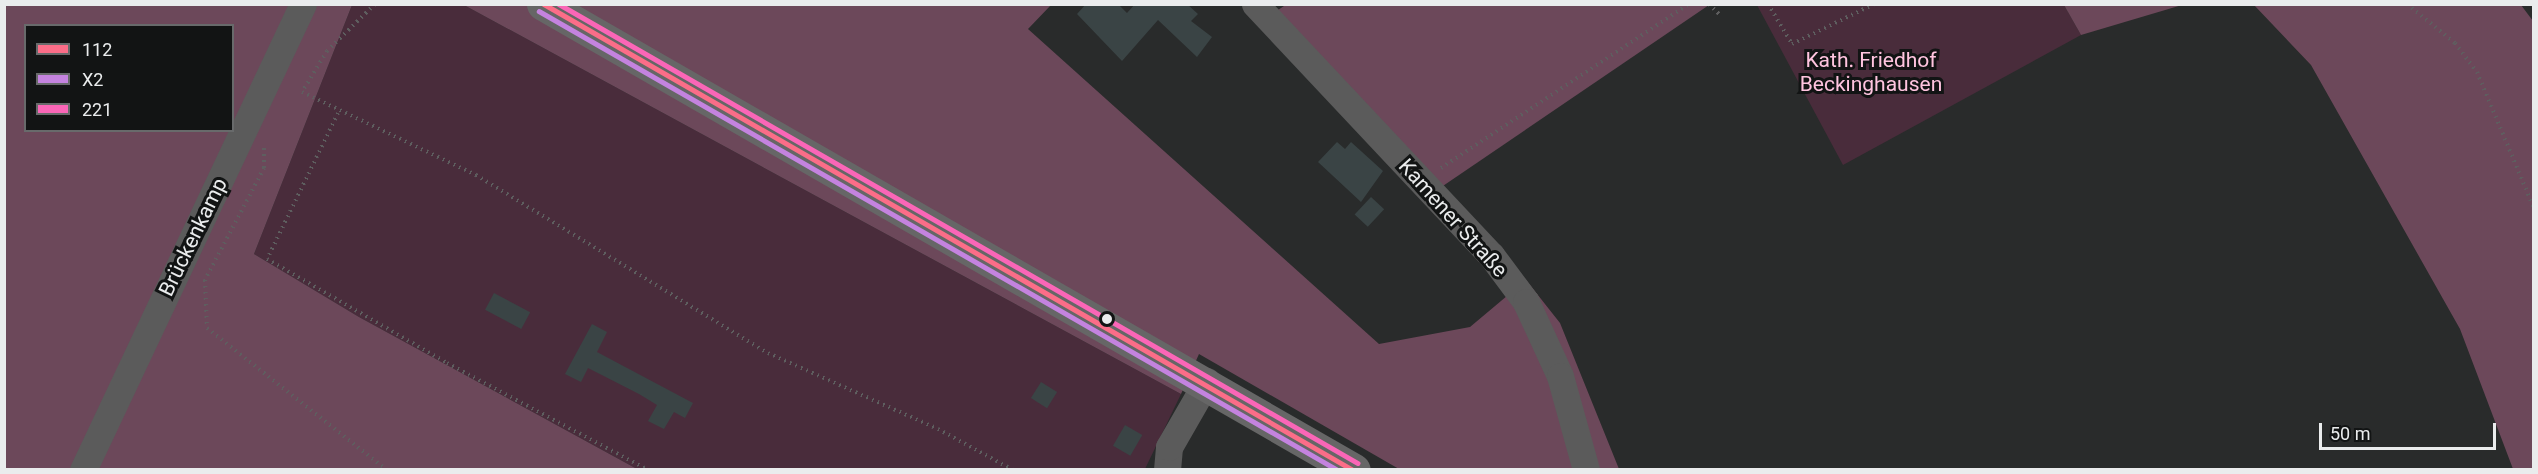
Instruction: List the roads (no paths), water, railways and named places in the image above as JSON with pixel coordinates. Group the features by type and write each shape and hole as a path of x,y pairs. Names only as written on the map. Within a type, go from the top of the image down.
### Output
{"main road":[{"path":"543,4 1207,381 1354,470"}],"street":[{"name":"Brückenkamp","path":"83,470 303,4"},
{"name":"Kamener Straße","path":"1255,4 1491,255 1526,302 1560,376 1586,470"},
{"path":"1167,470 1169,447 1207,381"}],"park label":[{"name":"Kath. Friedhof Beckinghausen","path":"1871,72"}]}
